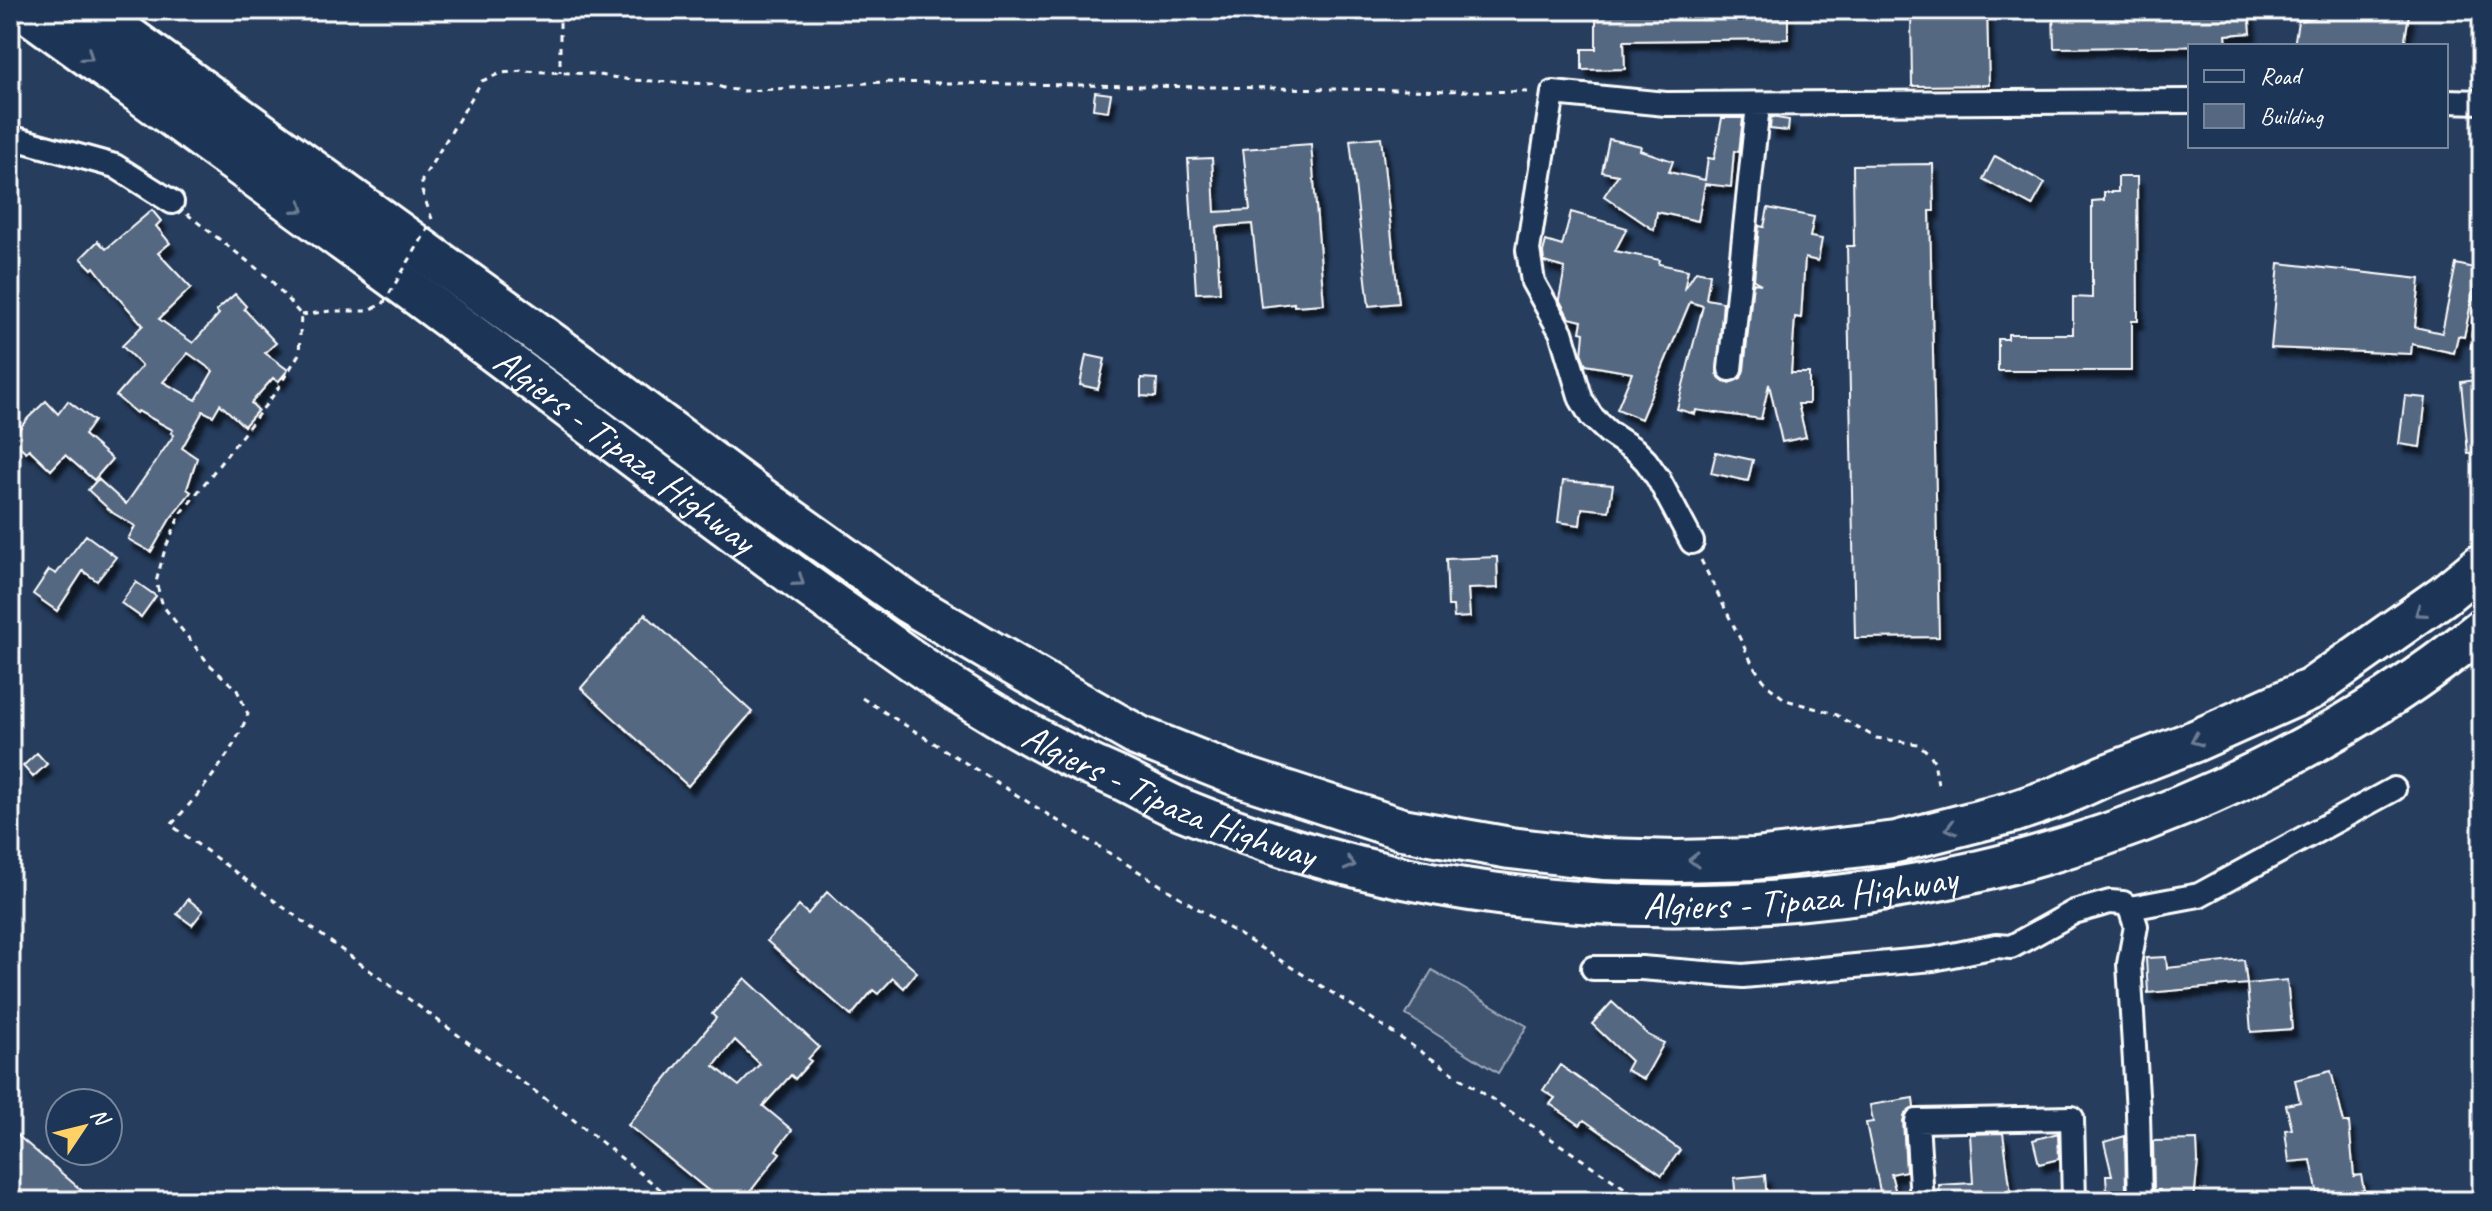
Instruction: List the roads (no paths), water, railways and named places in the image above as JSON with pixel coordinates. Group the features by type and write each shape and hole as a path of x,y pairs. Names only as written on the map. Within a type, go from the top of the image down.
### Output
{"highway":[{"name":"Algiers - Tipaza Highway","path":"25,10 392,276 760,553 950,687 1070,756 1178,809 1280,846 1391,875 1568,903 1694,907 1874,892 1995,868 2112,832 2234,782 2353,719 2451,654 2482,629"},
{"name":"Algiers - Tipaza Highway","path":"91,10 907,602 1138,736 1236,775 1402,829 1510,848 1603,859 1755,859 1896,842 2013,812 2060,796 2311,689 2444,595 2482,564"}],"street":[{"path":"1692,542 1646,461 1591,416 1581,399 1561,332 1533,282 1528,250 1553,93 1666,104 2188,101"},
{"path":"2448,101 2482,102"},
{"path":"1730,369 1758,105"},
{"path":"10,137 115,166 172,202"},
{"path":"2130,908 2199,895 2394,789"},
{"path":"1593,968 1641,968 1743,976 1893,964 1996,946 2011,947 2074,912 2110,902 2123,903 2130,908 2136,926 2129,964 2140,1201"},
{"path":"1922,1201 1917,1121 2072,1118 2074,1201"}]}
